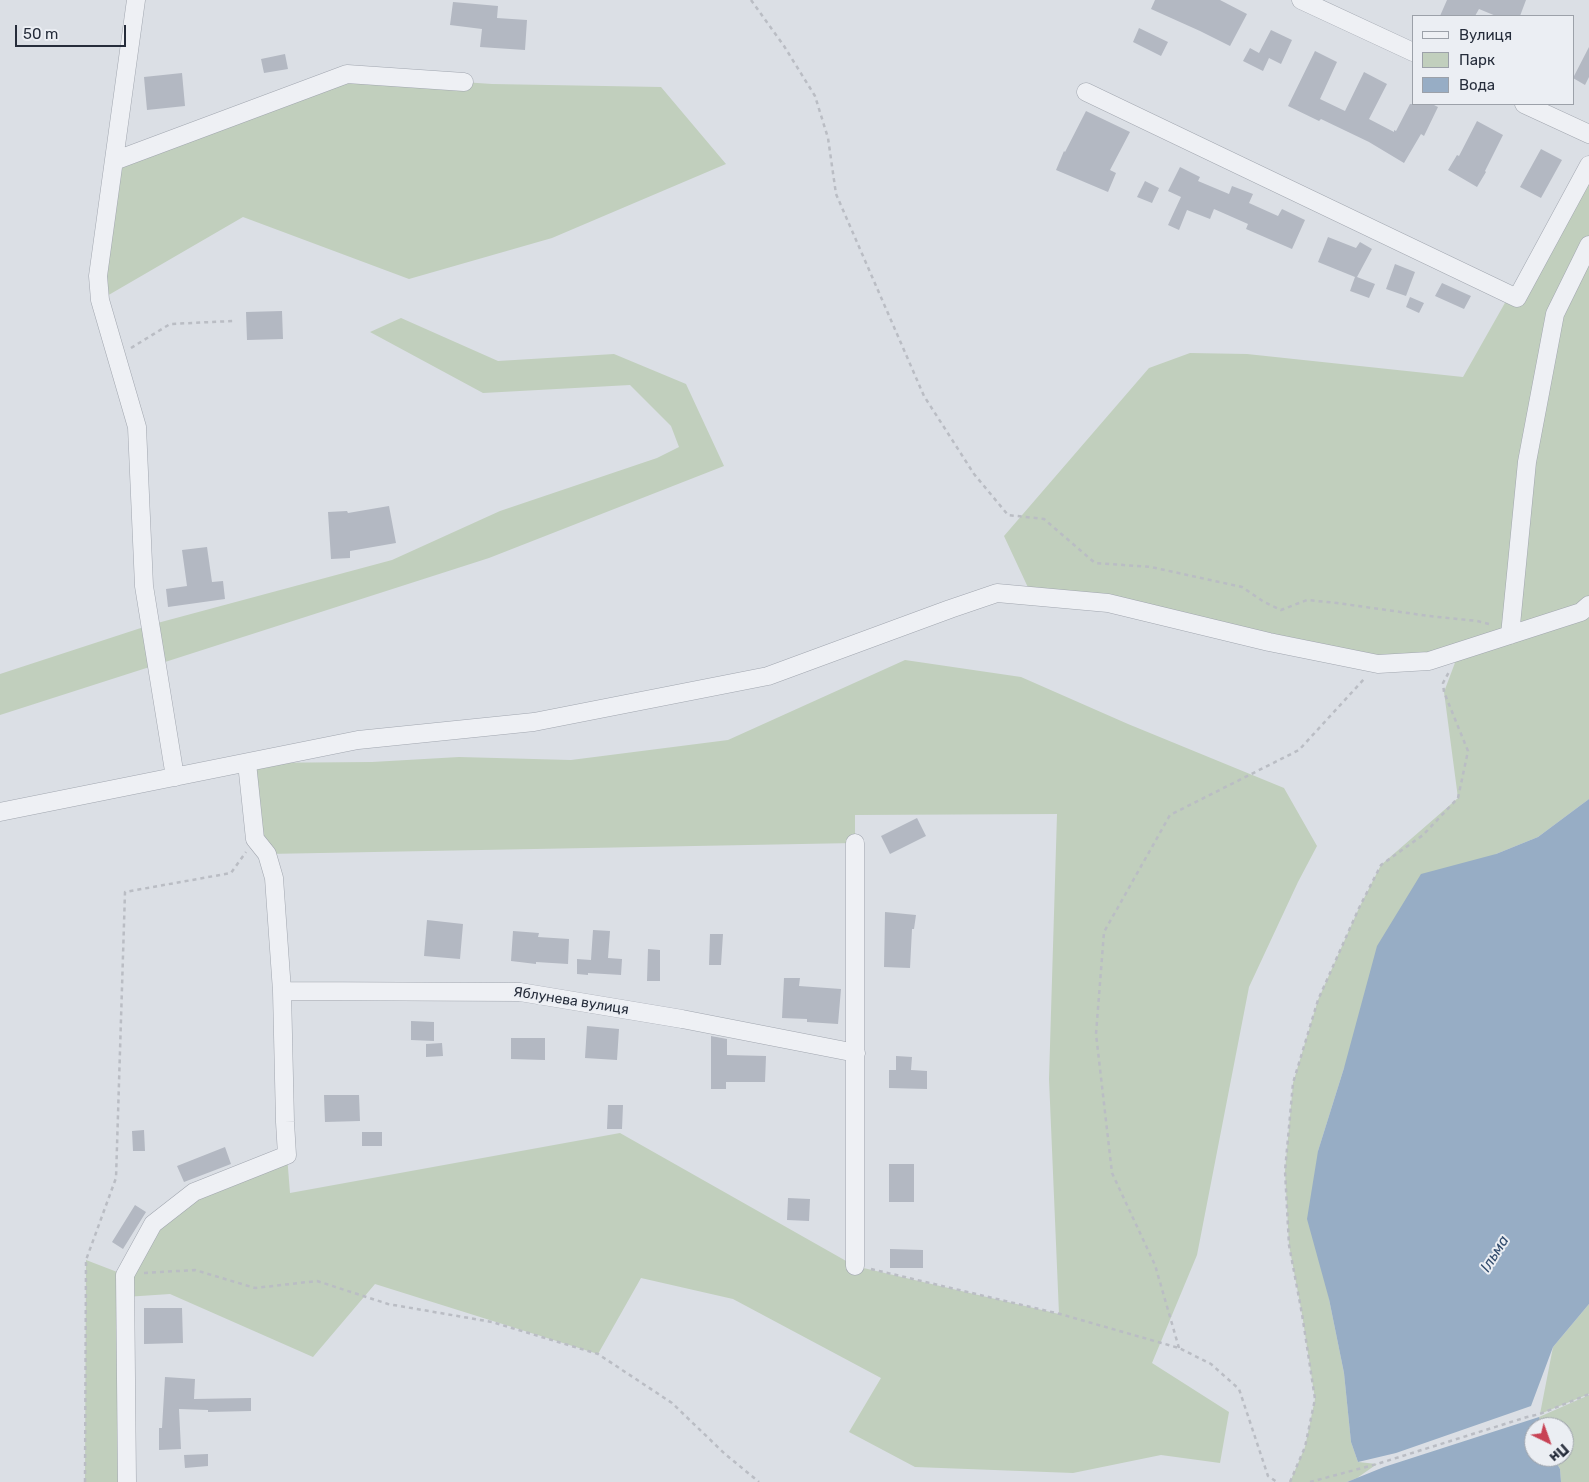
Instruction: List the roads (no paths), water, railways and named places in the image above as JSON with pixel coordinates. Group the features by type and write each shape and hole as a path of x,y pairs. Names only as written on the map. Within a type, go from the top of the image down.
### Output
{"street":[{"path":"136,0 98,276 100,300 137,427 144,586 175,777"},
{"path":"1301,0 1412,52"},
{"path":"114,161 347,74 464,82"},
{"path":"1086,92 1517,298 1589,165"},
{"path":"1526,105 1589,134"},
{"path":"1510,633 1527,462 1556,314 1589,245"},
{"path":"0,812 358,740 534,722 768,676 997,593 1108,603 1269,642 1378,664 1429,661 1510,633 1581,612 1589,606"},
{"path":"127,1482 125,1275 153,1224 194,1192 287,1155 282,992 274,878 267,854 255,839 247,763"},
{"path":"855,843 855,1266"},
{"name":"Яблунева вулиця","path":"282,992 520,992 682,1019 856,1053"}],"water":[{"name":"Ільма","path":"1589,799 1589,1304 1553,1347 1531,1406 1396,1453 1358,1462 1351,1442 1344,1373 1329,1299 1307,1219 1318,1151 1344,1068 1377,946 1421,874 1496,854 1538,837"},
{"path":"1524,1422 1524,1467 1559,1467 1561,1482 1347,1482 1384,1467"}]}
